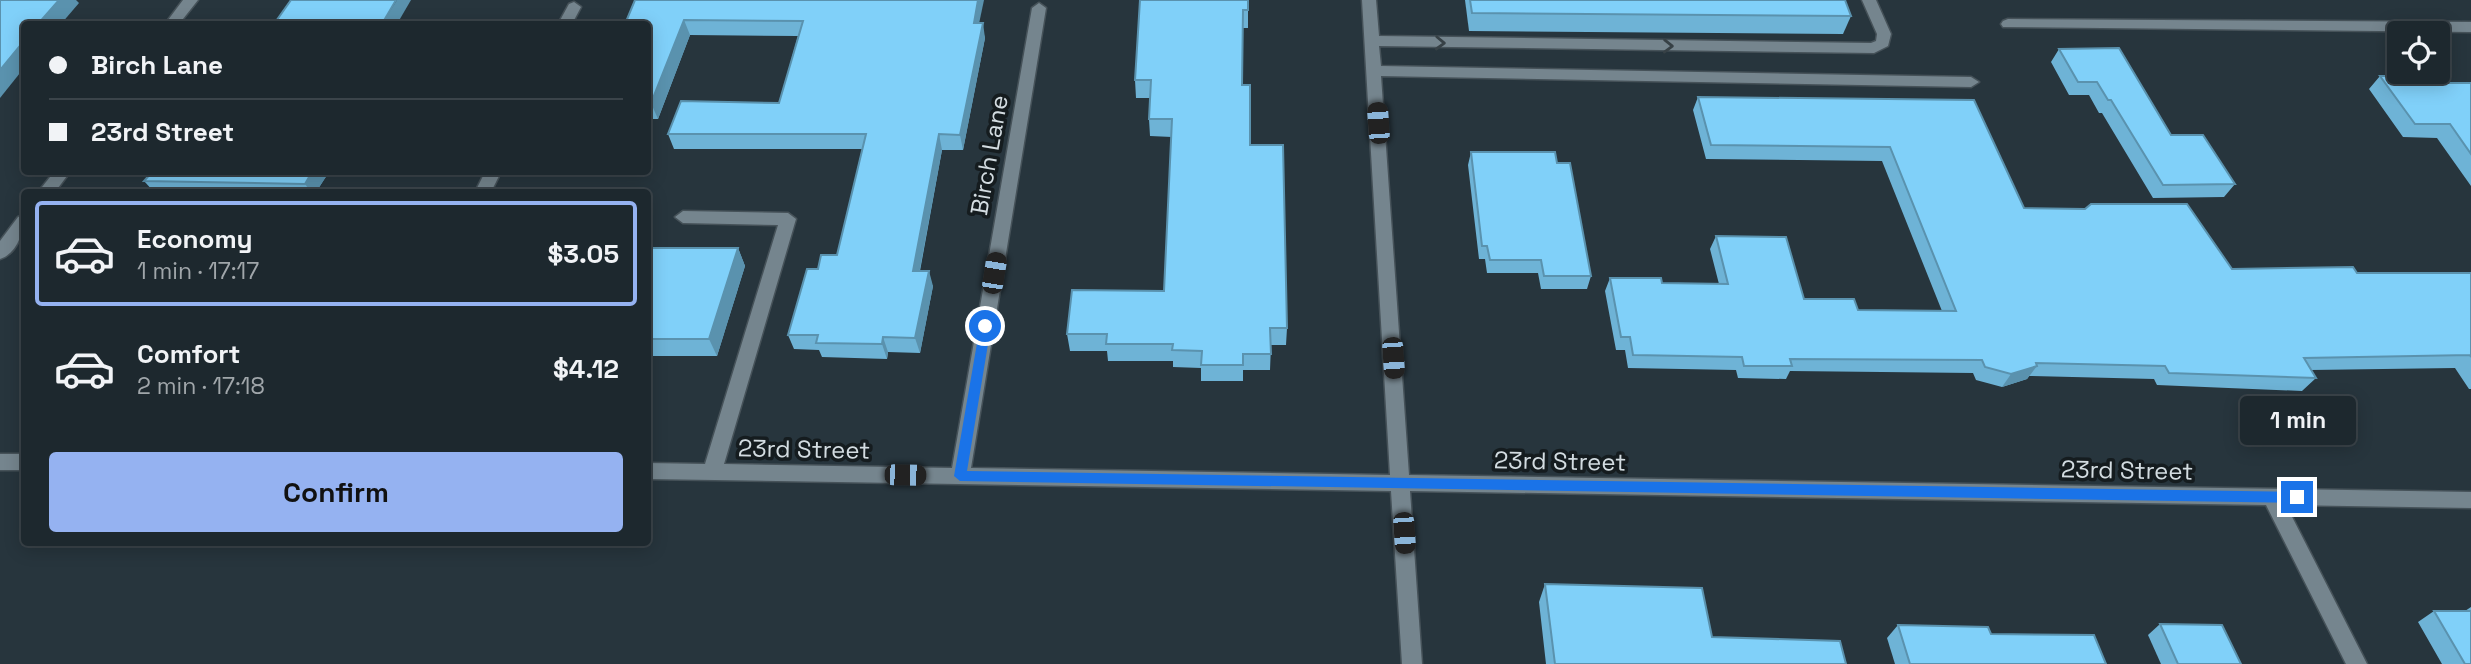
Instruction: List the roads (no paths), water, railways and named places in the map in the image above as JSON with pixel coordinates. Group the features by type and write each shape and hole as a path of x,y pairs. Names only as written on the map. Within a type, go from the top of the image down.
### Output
{"street":[{"path":"175,21 191,0"},
{"path":"1370,0 1412,664"},
{"path":"1372,41 1874,48 1883,43 1884,34 1869,0"},
{"path":"567,21 574,7"},
{"name":"Birch Lane","path":"960,476 1039,8"},
{"path":"2008,24 2471,27"},
{"path":"1374,71 1971,82"},
{"path":"48,189 60,175"},
{"path":"682,217 788,219 712,472"},
{"path":"0,253 21,225"},
{"path":"0,461 21,462"},
{"name":"23rd Street","path":"651,471 2471,500"},
{"path":"2272,497 2357,664"}]}
